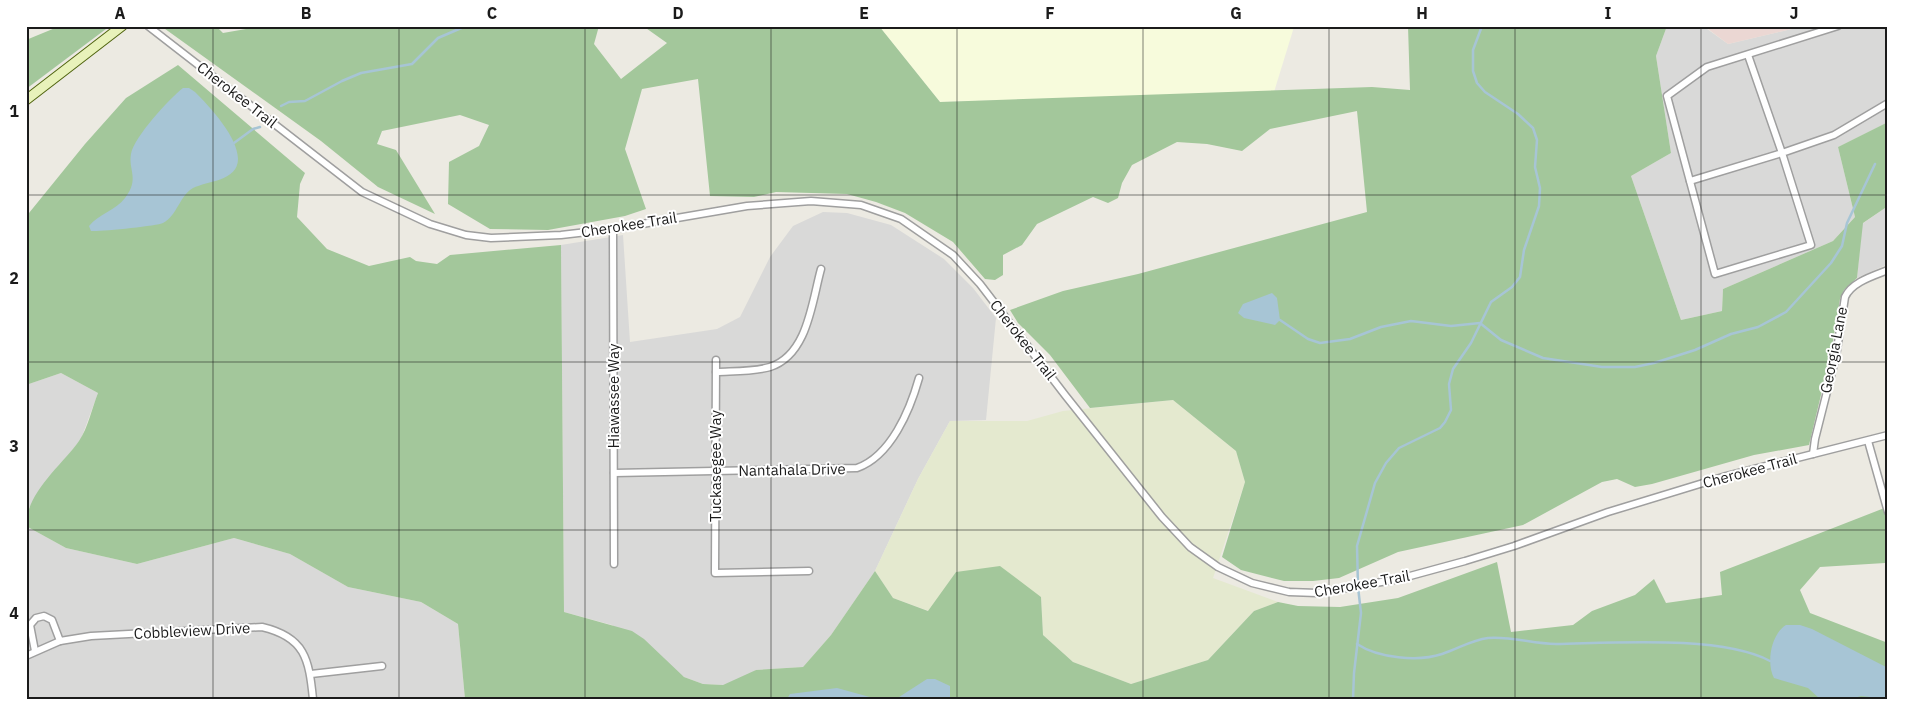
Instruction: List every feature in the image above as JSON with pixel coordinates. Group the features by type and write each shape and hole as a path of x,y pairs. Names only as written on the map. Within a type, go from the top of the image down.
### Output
{"street":[{"path":"26,100 122,26"},
{"name":"Cherokee Trail","path":"148,26 362,192 387,206 430,224 480,237 561,235 613,229 747,206 811,201 861,205 901,219 953,255 980,284 1162,517 1200,556 1231,575 1271,588 1304,594 1328,592 1382,582 1514,546 1608,512 1726,476 1888,435"},
{"path":"1748,55 1811,245 1714,274 1667,96 1707,67 1838,26"},
{"path":"1690,181 1834,135 1888,102"},
{"name":"Hiawassee Way","path":"613,229 614,564"},
{"path":"716,372 760,370 775,365 786,357 799,342 821,269"},
{"name":"Georgia Lane","path":"1813,454 1816,433 1836,356 1845,297 1849,290 1856,285 1888,270"},
{"name":"Tuckasegee Way","path":"716,360 715,573 809,571"},
{"name":"Nantahala Drive","path":"614,473 849,470 867,465 893,436 913,398 919,378"},
{"path":"1868,441 1888,512"},
{"path":"35,651 30,625 36,618 44,616 52,620 60,641"},
{"name":"Cobbleview Drive","path":"26,656 60,641 91,636 262,627 279,631 295,642 306,657 311,674 313,699"},
{"path":"311,674 382,666"}],"shaded area":[{"path":"879,26 1294,27 1274,92 940,102"},
{"path":"1667,26 1703,26 1728,44 1804,26 1888,26 1888,122 1838,147 1855,217 1833,241 1723,289 1722,311 1681,320 1631,176 1671,153 1656,56"},
{"path":"1704,26 1804,26 1728,44"},
{"path":"1888,206 1888,264 1857,278 1862,224"},
{"path":"823,212 847,213 891,225 944,259 973,288 996,318 986,420 950,421 918,479 875,571 831,635 803,667 756,670 738,682 723,685 703,684 684,677 612,625 564,612 561,245 623,235 630,342 717,329 740,317 770,257 793,226"},
{"path":"61,373 98,393 81,439 26,512 26,385"},
{"path":"1173,400 1236,451 1245,482 1213,578 1278,602 1254,611 1208,660 1131,684 1073,662 1043,635 1041,597 956,572 929,611 893,598 875,571 918,479 950,421 1027,421 1063,411"},
{"path":"26,526 66,548 137,564 234,538 290,554 348,587 421,602 458,624 465,699 26,699"}],"green space":[{"path":"60,26 110,26 26,89 26,40"},
{"path":"161,26 216,26 223,33 264,26 599,26 594,44 621,79 667,43 643,26 879,26 940,102 1372,87 1410,90 1408,26 1667,26 1656,56 1671,153 1631,176 1681,320 1722,311 1723,289 1833,241 1855,217 1838,147 1888,122 1888,206 1863,223 1857,278 1844,290 1840,299 1831,353 1809,445 1754,455 1652,484 1635,487 1617,479 1602,482 1523,525 1398,552 1339,578 1313,581 1284,581 1241,570 1222,557 1245,482 1236,451 1173,400 1090,408 1050,355 1018,323 1010,310 1063,291 1138,274 1367,212 1357,111 1270,129 1242,151 1207,144 1177,142 1132,165 1122,183 1118,198 1108,203 1093,197 1037,224 1022,245 1003,255 1003,275 995,280 985,279 953,242 905,213 876,202 847,194 776,192 754,197 710,196 698,79 642,89 625,149 646,209 625,216 548,230 490,229 448,204 449,162 479,146 489,125 460,115 382,131 377,144 396,150 435,214 378,187 321,141"},
{"path":"178,65 305,173 300,184 297,217 327,249 369,266 410,257 416,261 437,264 450,255 561,245 564,612 632,631 644,639 684,677 703,684 723,685 756,670 803,667 831,635 875,571 893,598 928,611 956,572 1000,566 1041,597 1043,635 1073,662 1131,684 1208,660 1254,611 1278,602 1298,606 1340,607 1398,598 1497,562 1511,632 1573,625 1592,611 1635,595 1654,579 1666,603 1722,595 1720,572 1887,507 1888,559 1885,563 1820,567 1800,590 1810,613 1888,643 1888,699 465,699 458,624 421,602 348,587 290,554 234,538 137,564 66,548 26,526 32,502 38,491 82,436 98,393 61,373 26,385 26,213 29,213 85,144 126,98"}],"water":[{"path":"183,88 189,88 195,92 222,123 237,150 237,166 227,176 189,191 172,216 163,223 150,226 91,231 89,226 121,202 129,191 133,180 131,154 138,138 169,101"},
{"path":"1272,293 1277,298 1280,320 1275,325 1244,318 1238,313 1243,304"},
{"path":"1786,625 1800,625 1812,629 1888,668 1888,699 1861,696 1851,699 1820,699 1808,688 1774,678 1770,665 1771,649 1777,635"},
{"path":"927,679 935,679 950,686 950,699 896,699"},
{"path":"837,688 877,699 787,699 790,694"}],"waterway":[{"path":"281,106 289,102 305,101 361,73 412,64 438,38 466,26"},
{"path":"1353,699 1361,613 1357,546 1375,483 1386,463 1399,448 1440,428 1445,422 1451,410 1449,384 1453,369 1471,343 1491,302 1512,287 1520,277 1524,250 1539,206 1540,188 1535,167 1537,140 1533,128 1518,114 1485,92 1477,83 1473,71 1473,50 1482,26"},
{"path":"234,143 253,129 260,127"},
{"path":"1280,320 1308,339 1320,343 1350,339 1381,327 1411,321 1451,326 1480,323 1501,340 1543,358 1602,367 1635,367 1654,363 1695,350 1731,334 1758,327 1786,312 1831,263 1842,246 1847,223 1875,164"},
{"path":"1357,644 1376,653 1398,657 1422,658 1442,654 1488,638 1556,644 1666,642 1724,647 1749,653 1770,661"}]}
